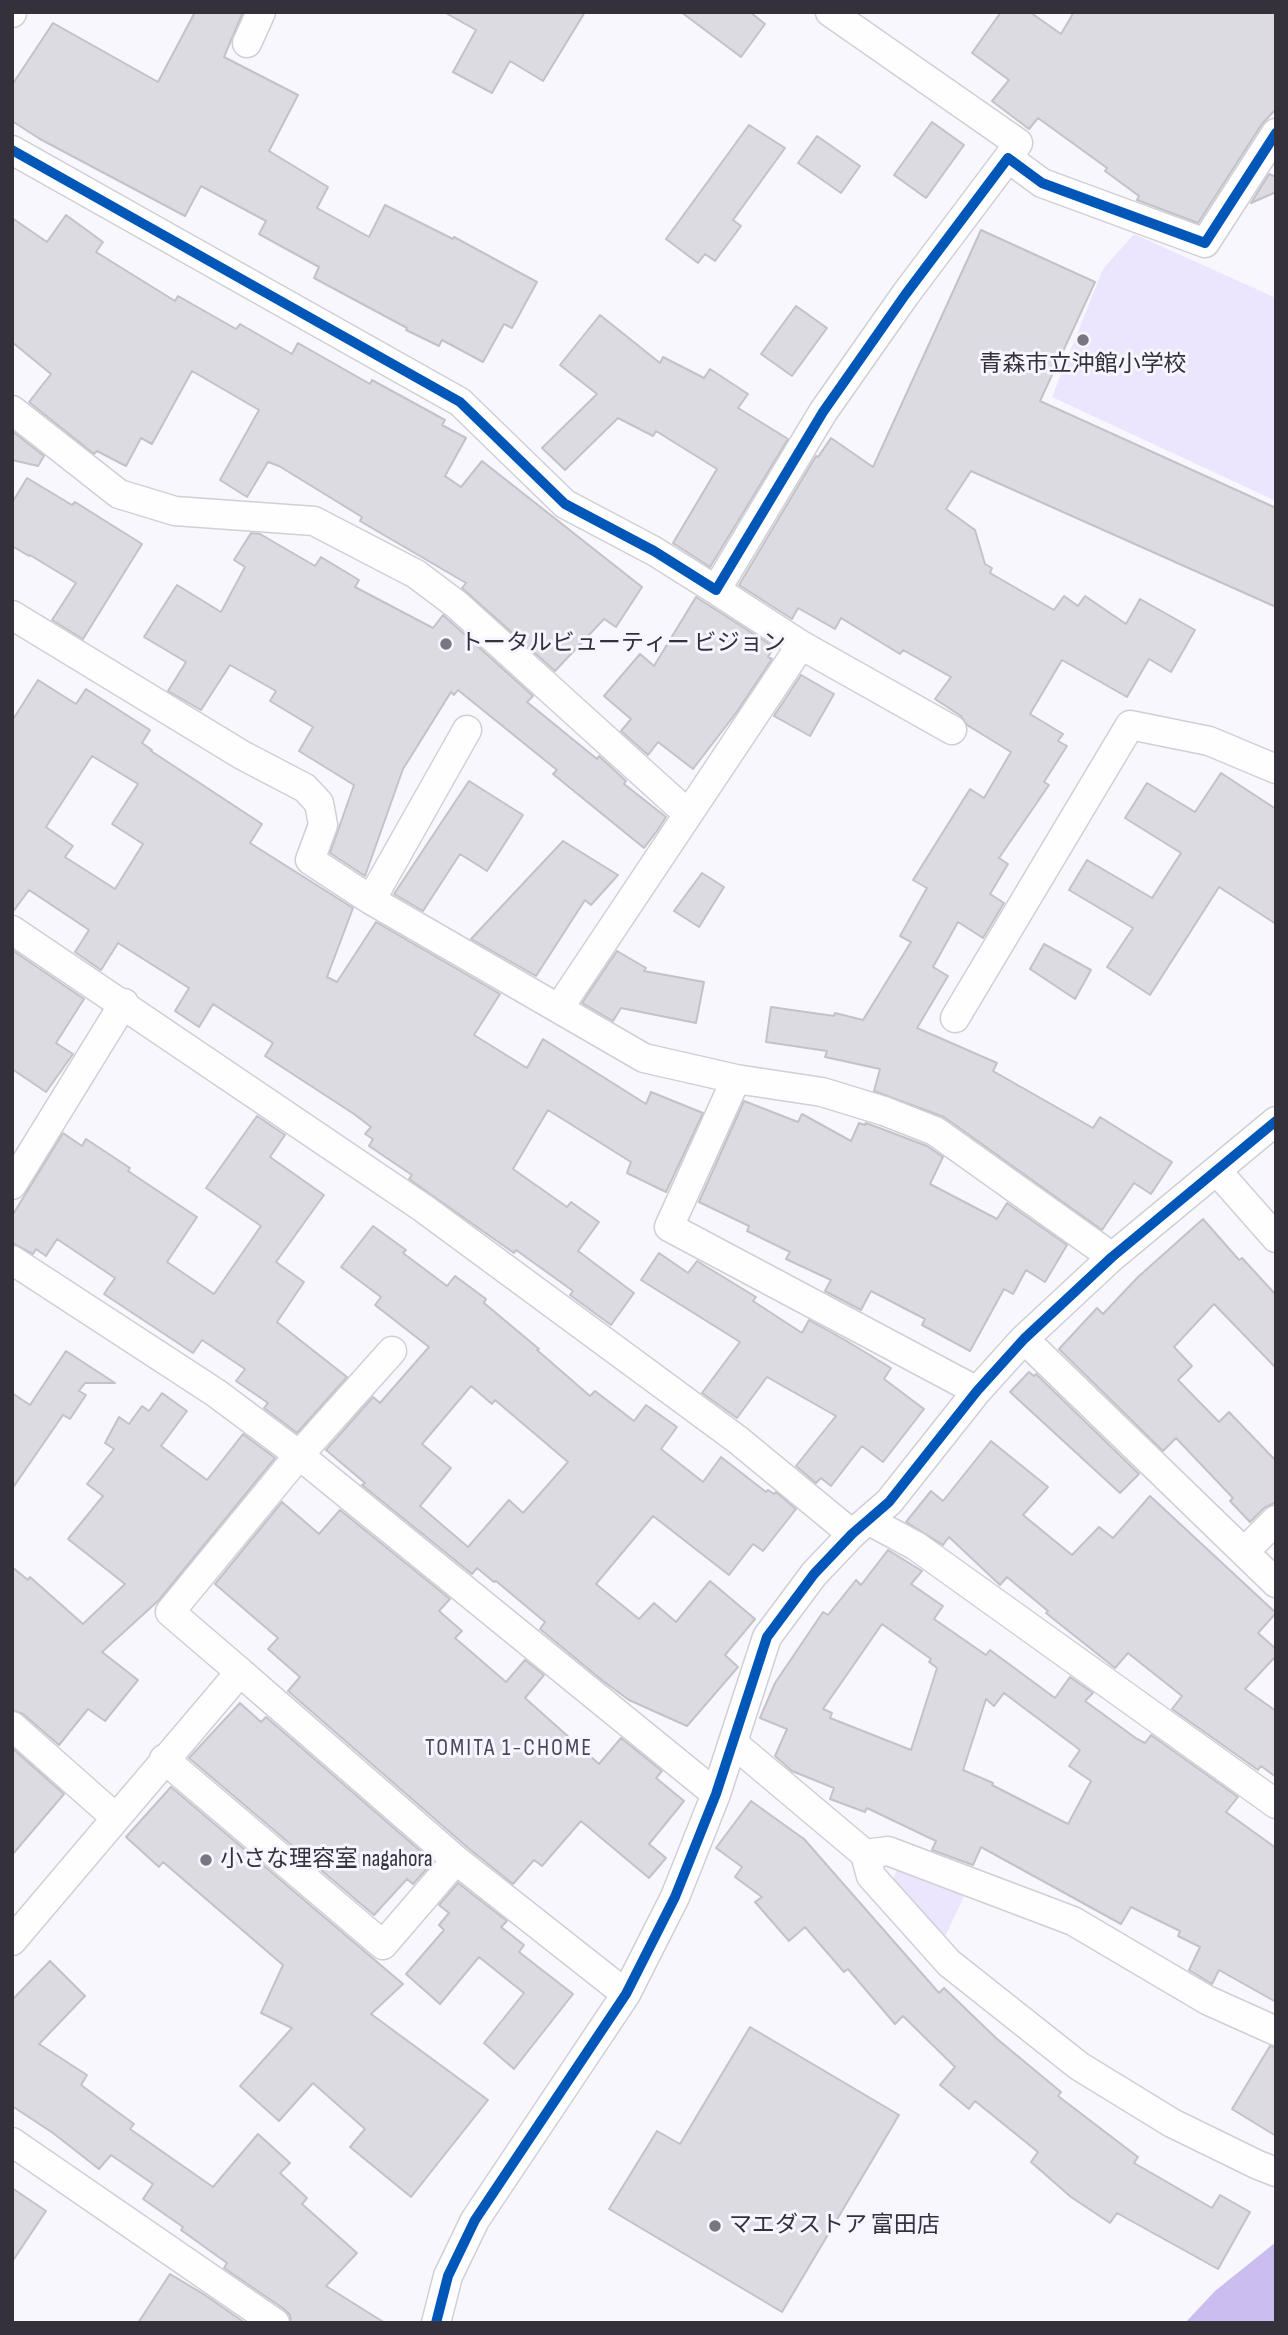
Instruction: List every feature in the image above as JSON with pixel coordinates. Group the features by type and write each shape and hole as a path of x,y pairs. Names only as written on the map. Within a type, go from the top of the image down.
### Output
{"street":[{"path":"247,43 261,12"},
{"path":"716,590 823,412 905,295 1018,143 830,12"},
{"path":"1008,158 1042,183 1205,243 1276,133"},
{"path":"12,150 460,402 565,504 654,551 801,645 952,730"},
{"path":"12,410 119,494 175,511 314,521 416,574 456,604 688,814"},
{"path":"12,615 231,748 305,788 318,803 323,825 310,860 371,900 645,1058 736,1079 822,1092 884,1111 935,1131 1112,1257"},
{"path":"559,1008 801,645"},
{"path":"955,1018 1130,725 1209,741 1276,768"},
{"path":"371,900 467,730"},
{"path":"12,930 124,1003 424,1208 860,1527 916,1546 1276,1804"},
{"path":"12,1185 124,1003"},
{"path":"736,1079 668,1227 977,1391"},
{"path":"436,2323 449,2276 475,2220 626,1994 675,1897 716,1794 767,1637 814,1574 889,1502 977,1391 1024,1339 1112,1257 1276,1121"},
{"path":"1217,1171 1276,1238"},
{"path":"12,1260 216,1393 299,1455 716,1794"},
{"path":"1024,1339 1276,1583"},
{"path":"392,1351 299,1455 170,1612 456,1860 626,1994"},
{"path":"1245,1551 1276,1520"},
{"path":"12,1941 240,1672"},
{"path":"12,1726 116,1818"},
{"path":"733,1743 865,1854 871,1875 949,1963 1079,2066 1172,2123 1276,2172"},
{"path":"164,1759 383,1945 456,1860"},
{"path":"865,1854 888,1851 1073,1921 1207,2000 1276,2031"},
{"path":"12,2142 275,2323"}],"shaded area":[{"path":"1134,234 1276,298 1276,501 1052,397 1103,269"},
{"path":"901,1862 966,1892 945,1937 891,1882"},
{"path":"1276,2242 1276,2323 1185,2323 1215,2291"}],"building":[{"path":"195,12 243,12 224,57 298,95 269,151 328,187 317,208 369,237 385,205 453,239 454,237 537,282 512,328 504,324 483,362 442,340 439,346 406,330 407,328 314,278 319,267 259,234 266,221 201,186 185,216 40,139 12,121 12,85 53,23 158,82"},
{"path":"444,12 585,12 543,81 510,61 492,93 453,72 476,30"},
{"path":"681,12 750,12 765,24 741,57"},
{"path":"1001,12 1030,12 1061,34 1074,12 1276,12 1276,109 1262,124 1198,223 1137,200 1139,196 1105,171 1107,168 1038,118 1029,129 992,101 1009,80 972,53"},
{"path":"932,122 964,145 926,198 894,175"},
{"path":"749,125 785,148 733,220 741,226 715,261 705,254 698,263 666,239"},
{"path":"817,136 860,166 841,193 798,163"},
{"path":"1269,174 1276,177 1276,192 1251,203"},
{"path":"66,215 103,242 96,252 175,301 178,296 236,329 240,324 292,354 298,343 370,384 372,380 445,420 442,425 466,438 445,476 461,487 482,461 642,587 616,627 604,619 555,671 462,588 466,583 360,521 362,517 279,466 268,462 247,497 220,480 259,410 192,371 152,444 141,438 126,466 97,451 94,454 29,402 51,374 12,342 12,218 47,242"},
{"path":"981,230 1095,282 1040,401 1276,508 1276,607 971,471 946,509 975,530 985,564 992,568 990,573 1054,610 1064,596 1078,606 1085,596 1126,624 1140,599 1195,630 1171,672 1149,659 1127,697 1062,660 1030,714 1063,734 1058,741 1067,746 1044,782 1049,785 999,858 1008,864 990,894 1004,903 983,938 958,922 933,967 948,976 917,1028 997,1063 993,1071 1093,1128 1100,1117 1172,1162 1151,1194 1134,1183 1102,1230 944,1117 874,1091 880,1069 825,1057 827,1051 766,1042 771,1007 834,1016 835,1013 863,1020 911,942 900,936 927,888 913,880 970,789 984,798 1011,752 967,725 961,716 935,699 951,677 903,650 900,654 841,618 835,629 798,608 792,619 739,585 816,456 818,457 831,438 873,467"},
{"path":"796,306 827,328 792,376 761,354"},
{"path":"600,315 660,363 663,357 704,378 710,369 748,394 738,408 788,439 710,567 673,543 717,469 656,431 653,436 618,418 565,470 542,448 597,394 560,365"},
{"path":"12,431 44,456 38,466 12,460"},
{"path":"27,478 72,505 75,502 142,544 83,639 52,620 76,583 12,546 12,503"},
{"path":"251,533 260,534 315,566 321,557 359,580 355,587 433,628 443,615 533,696 527,702 597,759 599,756 626,781 624,784 666,817 644,848 553,774 557,770 458,690 454,695 451,692 403,769 365,876 330,853 354,785 299,751 313,727 270,701 276,691 230,665 201,710 168,691 186,662 144,637 177,585 221,612 245,567 234,560"},
{"path":"696,597 774,647 768,657 772,659 736,713 693,769 658,742 648,755 621,731 631,719 604,696 640,654 654,666"},
{"path":"801,675 834,694 810,736 774,716"},
{"path":"38,680 76,704 86,689 150,730 142,743 151,751 262,824 250,843 353,908 327,977 337,982 376,922 500,994 474,1035 527,1068 543,1039 646,1104 651,1092 703,1113 666,1192 627,1173 631,1162 548,1110 513,1169 567,1207 571,1202 599,1222 578,1251 634,1293 611,1325 570,1295 573,1291 409,1179 412,1175 369,1146 373,1139 365,1134 371,1127 265,1056 273,1043 213,1004 199,1027 175,1011 189,988 118,943 101,970 75,952 89,930 29,890 12,913 12,721","holes":["92,756 138,784 112,824 143,844 115,889 65,857 73,846 46,827"]},
{"path":"1221,773 1276,809 1276,924 1219,887 1150,995 1107,967 1133,928 1069,890 1087,860 1152,898 1181,853 1125,818 1147,783 1195,812"},
{"path":"469,781 523,815 487,871 460,854 423,911 394,894"},
{"path":"563,841 618,875 591,905 585,900 536,976 471,939"},
{"path":"702,873 724,887 699,927 674,911"},
{"path":"1044,944 1091,970 1075,999 1030,969"},
{"path":"12,950 84,999 56,1043 73,1054 46,1092 12,1069"},
{"path":"617,951 646,968 644,971 704,982 696,1023 621,1008 613,1021 582,1003"},
{"path":"744,1101 798,1122 802,1114 851,1141 859,1123 866,1123 927,1146 943,1157 930,1184 997,1219 1007,1203 1067,1245 1045,1282 1026,1270 1013,1294 1004,1289 970,1351 922,1325 925,1319 871,1291 861,1310 825,1291 831,1280 786,1259 790,1252 747,1231 749,1226 699,1202"},
{"path":"257,1116 285,1135 270,1157 324,1195 276,1262 304,1282 277,1322 347,1377 297,1433 264,1408 268,1403 236,1381 245,1369 202,1340 193,1353 104,1294 115,1278 57,1239 46,1256 36,1249 33,1254 12,1243 12,1216 63,1133 82,1146 86,1139 197,1217 167,1262 214,1294 261,1226 206,1188"},
{"path":"1203,1219 1239,1260 1242,1258 1276,1295 1276,1368 1214,1304 1174,1347 1192,1366 1178,1380 1219,1422 1229,1412 1276,1461 1276,1502 1264,1508 1250,1522 1230,1501 1233,1498 1176,1438 1163,1451 1059,1349 1097,1308 1103,1314 1138,1277"},
{"path":"373,1226 406,1250 403,1253 447,1286 455,1276 486,1299 484,1303 590,1396 595,1391 634,1421 646,1405 677,1427 661,1449 703,1482 721,1457 766,1492 776,1492 796,1509 763,1551 753,1544 729,1575 653,1516 596,1584 639,1619 654,1603 676,1622 710,1581 755,1619 725,1655 738,1667 687,1726 629,1700 603,1681 540,1629 545,1622 496,1581 477,1568 472,1574 362,1485 365,1483 326,1450 373,1397 380,1403 429,1347 375,1305 381,1297 341,1267","holes":["471,1386 492,1404 495,1400 568,1462 523,1513 509,1500 468,1547 420,1506 451,1468 422,1444"]},
{"path":"659,1253 688,1273 697,1261 756,1297 753,1301 802,1333 809,1320 845,1340 891,1368 884,1379 924,1409 883,1462 862,1446 831,1486 821,1478 816,1483 796,1466 836,1416 767,1377 737,1418 702,1393 740,1342 641,1280"},
{"path":"66,1351 115,1383 85,1383 79,1391 86,1395 70,1419 63,1415 12,1489 12,1393 30,1405"},
{"path":"1029,1372 1034,1376 1036,1374 1139,1474 1120,1493 1010,1392"},
{"path":"162,1393 187,1411 161,1446 207,1480 243,1434 275,1458 159,1600 102,1652 138,1680 105,1721 88,1709 59,1745 23,1714 12,1710 12,1567 28,1580 30,1577 83,1624 125,1584 68,1539 103,1496 87,1484 114,1449 105,1443 119,1417 129,1424 142,1406 149,1411"},
{"path":"991,1441 1048,1487 1023,1515 1072,1555 1099,1527 1113,1538 1150,1496 1276,1613 1258,1633 1276,1649 1276,1656 1245,1689 1276,1711 1276,1777 1261,1766 1258,1770 1172,1709 1182,1696 1128,1653 1115,1668 1046,1613 1048,1611 1007,1577 1000,1585 949,1537 943,1545 906,1522 931,1491 943,1501"},
{"path":"282,1502 319,1534 340,1510 450,1599 439,1611 462,1631 455,1638 506,1682 525,1660 544,1675 525,1698 599,1764 621,1738 662,1771 656,1778 684,1801 649,1844 666,1858 649,1878 581,1821 542,1866 534,1860 513,1884 288,1691 300,1677 268,1649 278,1638 215,1584"},
{"path":"888,1550 922,1571 911,1584 943,1606 934,1619 986,1655 990,1650 1055,1698 1070,1677 1093,1693 1085,1701 1137,1739 1145,1743 1151,1735 1238,1797 1226,1812 1276,1848 1276,2002 1219,1970 1212,1984 1189,1970 1200,1947 1178,1936 1180,1931 1131,1907 1121,1924 981,1847 973,1865 932,1850 936,1841 867,1808 865,1812 830,1799 834,1788 792,1771 775,1756 787,1729 760,1718 775,1683 823,1612 828,1615 856,1580 861,1585","holes":["882,1624 931,1659 929,1662 937,1668 911,1750 830,1718 832,1713 823,1709","1004,1693 1080,1750 1069,1766 1091,1781 1068,1824 992,1785 993,1783 963,1770 986,1699 994,1706"]},
{"path":"240,1703 261,1722 266,1717 433,1862 413,1884 407,1879 374,1915 189,1758"},
{"path":"12,1748 64,1794 12,1855"},
{"path":"171,1787 403,1984 371,2014 488,2100 411,2197 350,2147 365,2129 313,2083 279,2121 240,2086 292,2028 261,2013 283,1965 163,1862 159,1867 126,1837"},
{"path":"751,1801 804,1839 939,1993 944,1988 996,2038 1061,2092 1058,2096 1138,2157 1134,2163 1212,2208 1220,2195 1250,2212 1218,2269 1117,2213 1110,2223 1071,2197 1031,2162 1038,2152 975,2101 969,2109 940,2085 955,2067 903,2016 895,2024 848,1969 844,1972 805,1927 789,1941 755,1902 762,1897 735,1877 742,1867 716,1848"},
{"path":"458,1883 507,1921 501,1927 524,1945 519,1952 573,1994 514,2069 484,2043 524,1993 479,1957 440,2004 406,1974 444,1930 439,1925 449,1913 439,1905"},
{"path":"50,1961 85,1996 39,2044 87,2075 81,2085 134,2124 130,2129 213,2187 258,2134 290,2163 280,2173 307,2198 302,2204 357,2253 326,2286 385,2323 291,2323 290,2315 284,2309 224,2268 227,2263 143,2199 153,2184 111,2155 99,2169 53,2133 12,2106 12,2000"},
{"path":"750,2027 899,2115 782,2312 609,2209 657,2131 680,2144"},
{"path":"1270,2046 1276,2047 1276,2136 1232,2109"},
{"path":"12,2188 46,2211 12,2262"},
{"path":"170,2274 205,2295 245,2323 138,2323"}],"cycle path":[{"path":"12,150 460,402 565,504 654,551 716,590 823,412 905,295 1008,158 1042,183 1205,243 1276,133"},
{"path":"436,2323 448,2276 475,2220 626,1994 675,1897 716,1794 767,1637 814,1574 852,1534 889,1502 977,1391 1024,1339 1112,1257 1276,1121"}],"place":[{"name":"青森市立沖館小学校","path":"1083,340"},
{"name":"トータルビューティー ビジョン","path":"446,644"},
{"name":"小さな理容室 nagahora","path":"206,1860"},
{"name":"マエダストア 富田店","path":"715,2226"}],"district":[{"name":"TOMITA 1-CHOME","path":"509,1749"}]}
